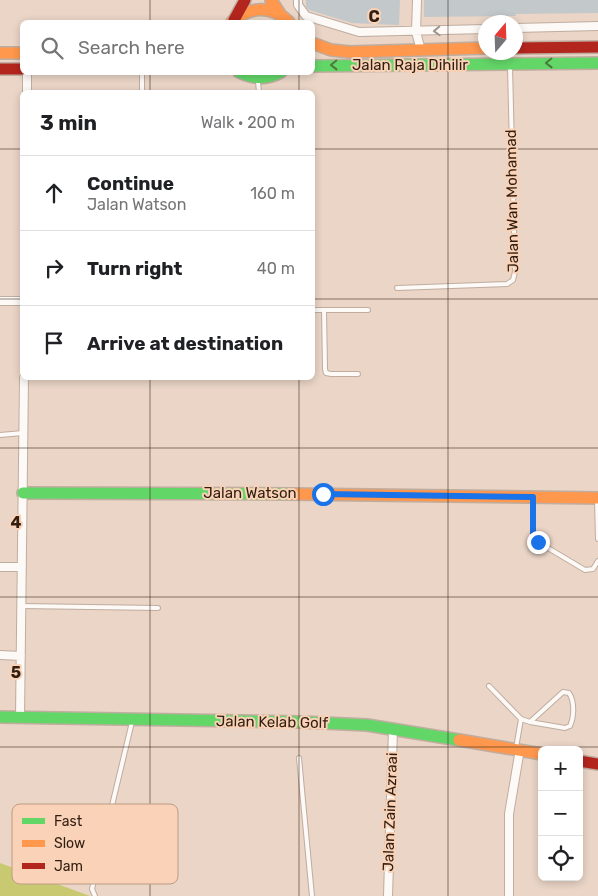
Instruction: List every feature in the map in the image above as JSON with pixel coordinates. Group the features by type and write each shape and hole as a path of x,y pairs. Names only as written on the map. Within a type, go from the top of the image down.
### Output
{"street":[{"path":"234,20 245,0"},
{"path":"271,0 280,14 287,20"},
{"path":"298,0 298,6 306,16 359,32 478,29"},
{"path":"417,0 416,32 421,50"},
{"path":"234,20 241,14 261,8 280,14"},
{"path":"523,28 598,26"},
{"name":"Jalan Raja Dihilir","path":"315,44 331,50 350,52 478,48"},
{"path":"523,48 598,47"},
{"path":"0,53 20,53"},
{"name":"Jalan Raja Dihilir","path":"315,66 598,63"},
{"path":"0,69 20,69"},
{"path":"27,75 27,90"},
{"path":"244,75 258,79 267,79 276,75"},
{"path":"0,301 20,301"},
{"path":"20,717 24,380"},
{"name":"Jalan Watson","path":"23,493 374,494 597,498"},
{"path":"0,567 22,567"},
{"path":"0,655 21,656"},
{"name":"Jalan Kelab Golf","path":"0,717 302,722 367,725 538,753"},
{"name":"Jalan Zain Azraai","path":"388,896 392,729"},
{"path":"510,896 509,814 518,749"},
{"path":"583,762 598,764"}],"lane":[{"name":"Jalan Wan Mohamad","path":"397,288 507,284 513,280 515,272 510,64"},
{"path":"142,75 142,90"},
{"path":"258,79 259,90"},
{"path":"315,310 368,310"},
{"path":"324,310 326,373 358,374"},
{"path":"0,435 23,433"},
{"path":"533,497 533,533 538,542 585,570 593,569 598,561"},
{"path":"597,498 598,539"},
{"path":"21,606 158,608"},
{"path":"489,686 521,719 530,722 565,728 570,726 572,722 573,699 569,693 563,692 530,722"},
{"path":"112,804 132,719"},
{"path":"518,749 521,719"},
{"path":"299,758 312,896"},
{"path":"93,884 92,889 95,896"}],"shaded area":[{"path":"0,863 12,867 12,884 57,884 90,896 0,896"}],"building":[{"path":"306,0 400,0 399,25 352,23 309,10 306,7"},
{"path":"424,0 598,0 598,13 424,17"}],"traffic: fast":[{"path":"315,66 598,63"},
{"path":"247,75 260,78 273,75"},
{"path":"23,493 290,494"},
{"path":"0,717 302,722 367,725 459,740"}],"traffic: slow":[{"path":"271,0 280,14"},
{"path":"235,20 253,10 268,10 287,20"},
{"path":"315,44 331,50 350,52 478,48"},
{"path":"0,53 20,53"},
{"path":"290,494 598,498"},
{"path":"459,740 538,753"}],"traffic: jam":[{"path":"234,20 245,0"},
{"path":"523,48 598,47"},
{"path":"0,69 20,69"},
{"path":"583,762 598,764"}],"route":[{"path":"323,494 533,497 533,533 538,542"}]}
